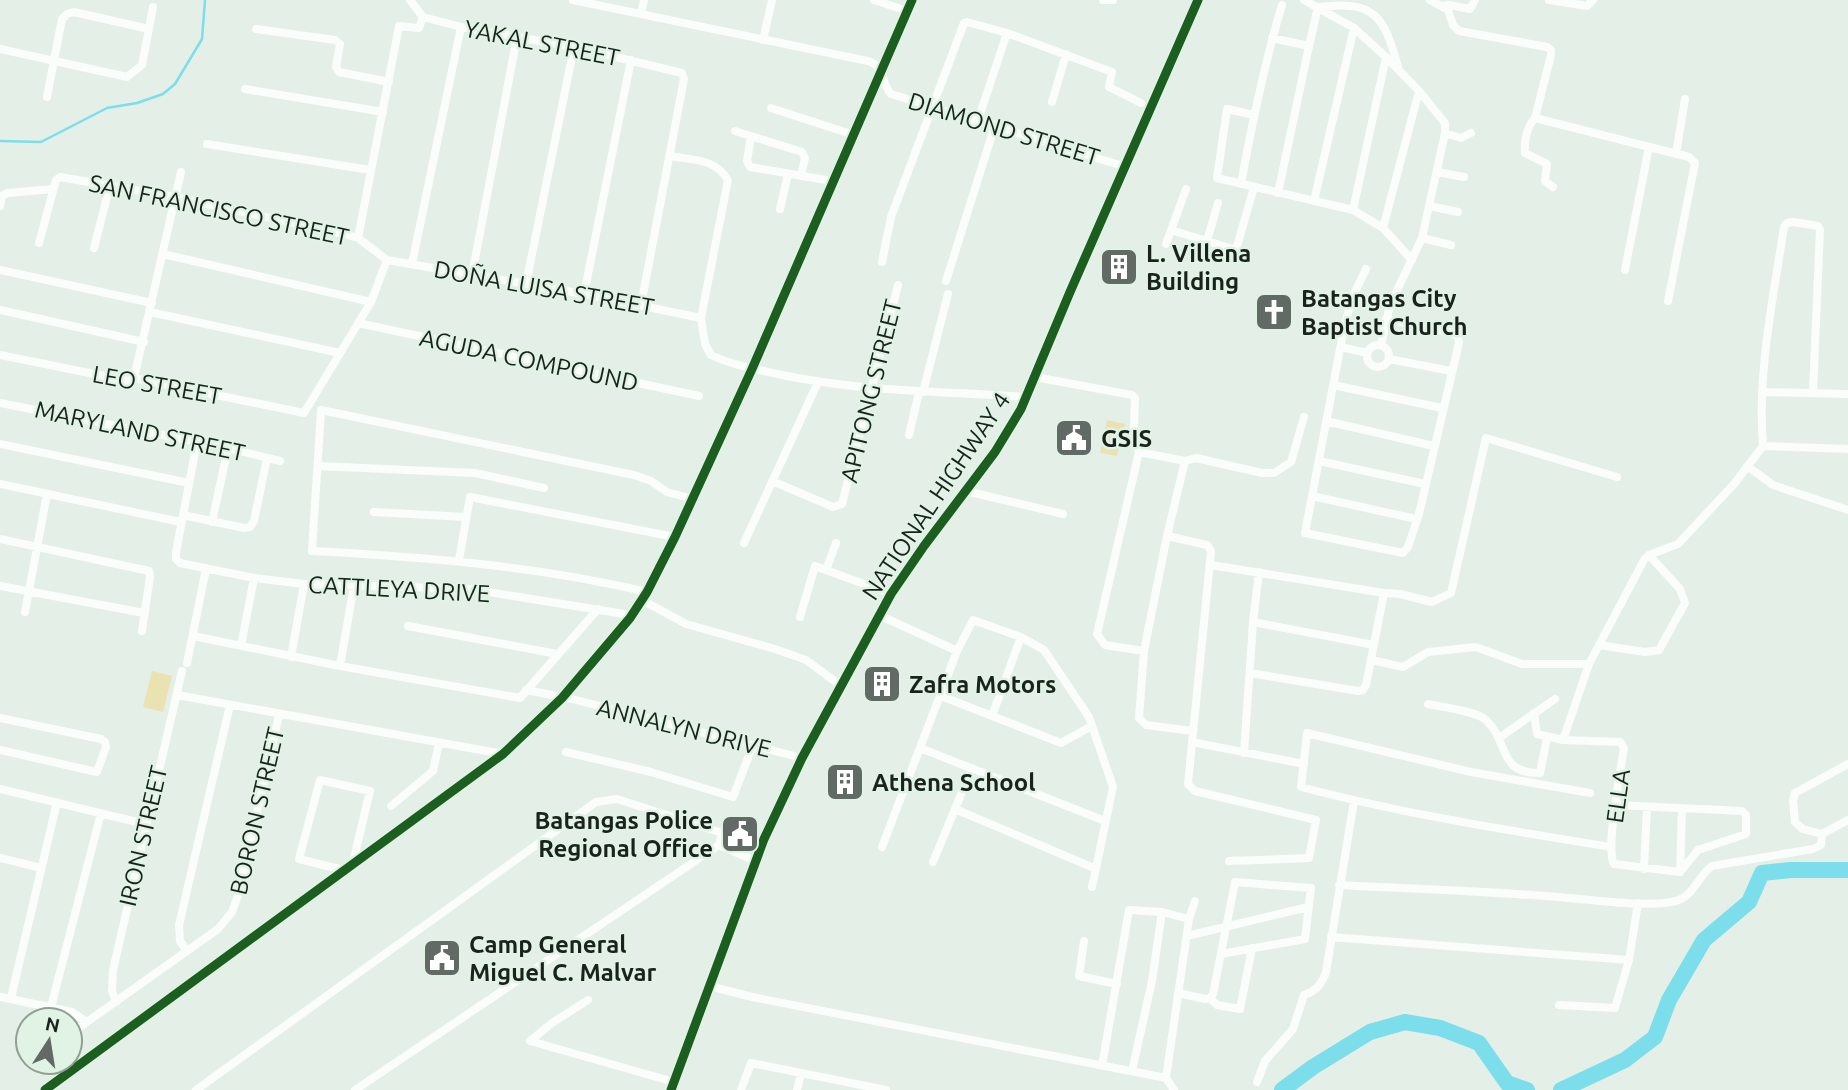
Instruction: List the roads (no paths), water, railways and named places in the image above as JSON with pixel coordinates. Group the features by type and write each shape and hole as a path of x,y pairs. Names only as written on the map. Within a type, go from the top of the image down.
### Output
{"main road":[{"name":"NATIONAL HIGHWAY 4","path":"672,1086 761,848 802,758 891,594 1004,438 1027,397 1126,167 1146,106 1198,0"}],"street":[{"path":"358,238 399,26 419,28 423,17 410,0"},
{"name":"DIAMOND STREET","path":"573,0 868,61 882,69 885,88 891,94 1126,167"},
{"path":"641,14 644,0"},
{"path":"763,40 772,0"},
{"path":"45,1090 503,754 562,698 630,618 647,592 693,499 912,0"},
{"path":"1103,0 1113,0"},
{"path":"1304,0 1354,28 1387,57 1445,123 1445,134 1422,238 1390,305 1381,345"},
{"path":"1430,0 1448,10 1453,26 1459,31 1547,47 1550,50 1535,118 1530,123 1524,144 1525,153 1547,164 1545,181 1553,187"},
{"path":"1442,6 1470,9 1475,0"},
{"path":"1549,0 1580,6 1587,6 1593,0"},
{"path":"880,1 907,11"},
{"path":"1241,184 1254,116 1282,5"},
{"path":"1318,7 1357,5 1373,12 1389,36 1399,70"},
{"path":"0,49 127,77 142,65 153,7"},
{"path":"1278,193 1318,7"},
{"path":"47,97 62,19 67,14 74,12 149,30"},
{"name":"YAKAL STREET","path":"423,17 461,27 574,47 682,73 684,79 669,156"},
{"path":"882,262 891,217 964,23 1007,33 1112,72 1109,87 1146,106"},
{"path":"412,264 461,27"},
{"path":"1314,201 1354,28"},
{"path":"256,29 335,40 340,44 336,67 339,72 388,82"},
{"path":"978,120 1007,33"},
{"path":"472,275 517,37"},
{"path":"1272,38 1309,46"},
{"path":"526,284 574,47"},
{"path":"1052,102 1066,54"},
{"path":"1353,210 1387,57"},
{"path":"584,294 631,60"},
{"path":"245,89 383,112"},
{"path":"1383,228 1419,91"},
{"path":"1676,153 1685,99"},
{"path":"771,108 854,135"},
{"path":"1254,116 1227,109 1217,178 1353,210 1383,228 1412,260"},
{"path":"1535,118 1676,153 1689,157 1695,163 1668,301"},
{"path":"946,281 995,125"},
{"path":"735,131 802,152 805,158 802,176"},
{"path":"1445,134 1461,138 1471,133"},
{"path":"751,136 747,165 832,181"},
{"path":"207,144 370,170"},
{"path":"1625,270 1649,147"},
{"path":"641,305 669,156 715,165 722,169 728,180 701,318 705,344 711,355 752,369 818,382 871,389 1027,397"},
{"path":"134,378 181,172"},
{"path":"1437,172 1464,177"},
{"path":"780,209 788,174"},
{"name":"SAN FRANCISCO STREET","path":"53,189 55,180 60,177 175,197 358,238 387,260"},
{"path":"94,248 110,185"},
{"path":"1171,230 1236,250 1254,187"},
{"path":"0,206 2,196 6,193 53,189 38,243"},
{"path":"1167,244 1186,189"},
{"path":"1207,241 1218,203"},
{"path":"1429,206 1458,212"},
{"path":"1534,713 1537,734 1563,740 1589,664 1640,565 1649,555 1678,544 1734,484 1763,446 1760,410 1769,327 1784,227 1793,222 1818,226 1820,230 1813,392"},
{"path":"1422,238 1451,245"},
{"path":"163,254 371,302"},
{"path":"150,313 340,353 371,302 387,260"},
{"name":"DOÑA LUISA STREET","path":"387,260 584,294 701,318"},
{"path":"1366,269 1352,298 1305,533 1403,553 1408,547 1416,519 1459,343 1458,337 1453,333 1386,320"},
{"path":"0,270 152,303"},
{"name":"APITONG STREET","path":"772,481 828,506 838,507 842,504 898,285"},
{"path":"909,435 948,294"},
{"path":"0,310 144,342"},
{"name":"AGUDA COMPOUND","path":"358,323 699,396"},
{"path":"1374,345 1381,345 1388,352 1389,359 1385,365 1375,367 1369,364 1367,353 1374,345"},
{"path":"1341,347 1367,353"},
{"name":"LEO STREET","path":"0,355 304,412 340,353"},
{"path":"1389,359 1451,371"},
{"path":"1035,377 1132,395 1135,398 1134,426 1139,452 1097,634 1105,645 1144,651"},
{"path":"744,543 818,382"},
{"path":"1334,385 1442,408"},
{"path":"1762,392 1848,394"},
{"name":"MARYLAND STREET","path":"0,403 228,448 280,461"},
{"path":"647,592 526,569 459,560 312,551 321,410 634,475 651,481 667,492 693,499"},
{"path":"1139,452 1185,461 1196,458 1262,473 1274,473 1291,462 1304,417"},
{"path":"1326,421 1433,446"},
{"path":"1211,565 1400,594 1432,602 1451,593 1486,438 1617,477"},
{"path":"182,518 197,442"},
{"path":"0,444 189,483"},
{"path":"1763,446 1848,449"},
{"path":"212,522 228,448"},
{"path":"0,484 244,528 250,527 254,521 267,458"},
{"path":"1185,461 1144,651 1139,718 1146,725 1193,731"},
{"path":"1319,461 1425,484"},
{"path":"318,466 475,473 544,488"},
{"path":"1747,466 1773,485 1848,510"},
{"path":"966,491 1063,514"},
{"path":"25,612 47,494"},
{"path":"1312,496 1416,519"},
{"path":"459,560 470,497 675,537"},
{"path":"374,512 466,517"},
{"name":"CATTLEYA DRIVE","path":"182,518 176,559 180,563 206,569 304,584 470,589 624,614"},
{"path":"1167,536 1207,545 1211,551 1188,784 1191,789 1316,820 1309,858 1229,861"},
{"path":"0,539 149,571 142,631"},
{"path":"826,569 836,543"},
{"path":"1599,645 1652,653 1659,650 1685,603 1683,596 1649,555"},
{"path":"800,617 815,566 891,594"},
{"path":"187,663 206,569"},
{"path":"1244,753 1259,572"},
{"path":"241,646 254,578"},
{"path":"290,657 304,584"},
{"path":"340,666 354,585"},
{"path":"0,586 144,613"},
{"path":"1250,673 1363,690 1384,593"},
{"path":"642,600 686,624 806,660 840,685"},
{"path":"193,636 290,657 520,698 598,609"},
{"path":"879,615 957,651"},
{"path":"882,847 957,651 973,620 1021,637 1045,650 1089,717 1090,727 1113,787 1092,887"},
{"path":"1253,622 1374,645"},
{"path":"408,626 557,654"},
{"path":"992,716 1021,637"},
{"path":"1371,660 1403,667 1428,652 1476,647 1515,663 1542,666 1589,664"},
{"name":"IRON STREET","path":"116,1002 112,991 113,970 182,671"},
{"name":"ANNALYN DRIVE","path":"526,690 802,758"},
{"path":"177,695 503,754"},
{"path":"940,696 1061,743 1090,727"},
{"path":"1499,738 1555,699"},
{"path":"1428,704 1483,718 1499,738 1514,768 1537,774 1541,771 1547,738"},
{"path":"186,950 180,941 178,925 230,705"},
{"name":"BORON STREET","path":"84,1024 226,922 236,904 279,715"},
{"path":"0,718 101,739 105,741 106,747 97,772 0,750"},
{"path":"1590,793 1471,772 1307,733 1301,787 1354,801 1611,847"},
{"name":"ELLA","path":"1563,740 1622,744 1624,748 1611,847 1613,862 1644,869"},
{"path":"1192,741 1304,764"},
{"path":"391,806 433,771 439,743"},
{"path":"566,752 651,772 733,797 753,745"},
{"path":"920,748 1105,821"},
{"path":"1848,764 1795,793 1793,797 1795,822 1802,829 1822,834 1848,820"},
{"path":"933,862 972,768"},
{"path":"343,870 299,859 320,780 370,791 353,862"},
{"path":"0,789 145,824"},
{"path":"196,1090 596,802 617,799 761,848"},
{"path":"1257,1082 1265,1061 1293,1029 1304,995 1322,983 1326,972 1354,801"},
{"path":"10,998 57,802"},
{"path":"1615,805 1742,811 1746,815 1747,832 1743,836 1698,850 1680,872"},
{"path":"1647,808 1644,869 1680,872"},
{"path":"956,809 1094,868"},
{"path":"1680,872 1682,810"},
{"path":"51,1006 101,813"},
{"path":"355,1090 719,845 722,833"},
{"path":"1339,885 1638,903 1673,902 1683,898 1712,866 1818,848 1822,834"},
{"path":"719,845 756,861"},
{"path":"0,858 41,868"},
{"path":"1210,998 1235,882 1311,888 1305,939 1221,954"},
{"path":"1174,1090 1166,1078 1189,919 1195,901"},
{"path":"1559,1005 1615,1008 1629,960 1638,903"},
{"path":"1187,936 1308,907"},
{"path":"1102,1066 1129,910 1162,912 1189,919"},
{"path":"1132,1071 1152,981 1162,912"},
{"path":"1331,937 1629,960"},
{"path":"1084,941 1079,976 1116,984"},
{"path":"1210,998 1217,1005 1240,1009 1252,948"},
{"path":"709,986 752,997 1166,1078"},
{"path":"1178,993 1210,998"},
{"path":"1,997 46,1006"},
{"path":"587,1000 530,1041 672,1086"},
{"path":"741,1090 751,1063 846,1086 886,1090"},
{"path":"797,1090 801,1074"}],"waterway":[{"path":"0,141 41,142 107,108 137,103 163,94 175,84 202,39 205,0"},
{"path":"1561,1090 1625,1060 1655,1037 1669,1000 1704,940 1749,902 1762,873 1848,870"},
{"path":"1282,1090 1313,1067 1370,1032 1405,1022 1440,1028 1479,1043 1507,1083 1527,1090"}],"place":[{"name":"L. Villena Building","path":"1119,267"},
{"name":"Batangas City Baptist Church","path":"1274,312"},
{"name":"GSIS","path":"1074,438"},
{"name":"Zafra Motors","path":"882,684"},
{"name":"Athena School","path":"845,782"},
{"name":"Batangas Police Regional Office","path":"740,834"},
{"name":"Camp General Miguel C. Malvar","path":"442,958"}]}
